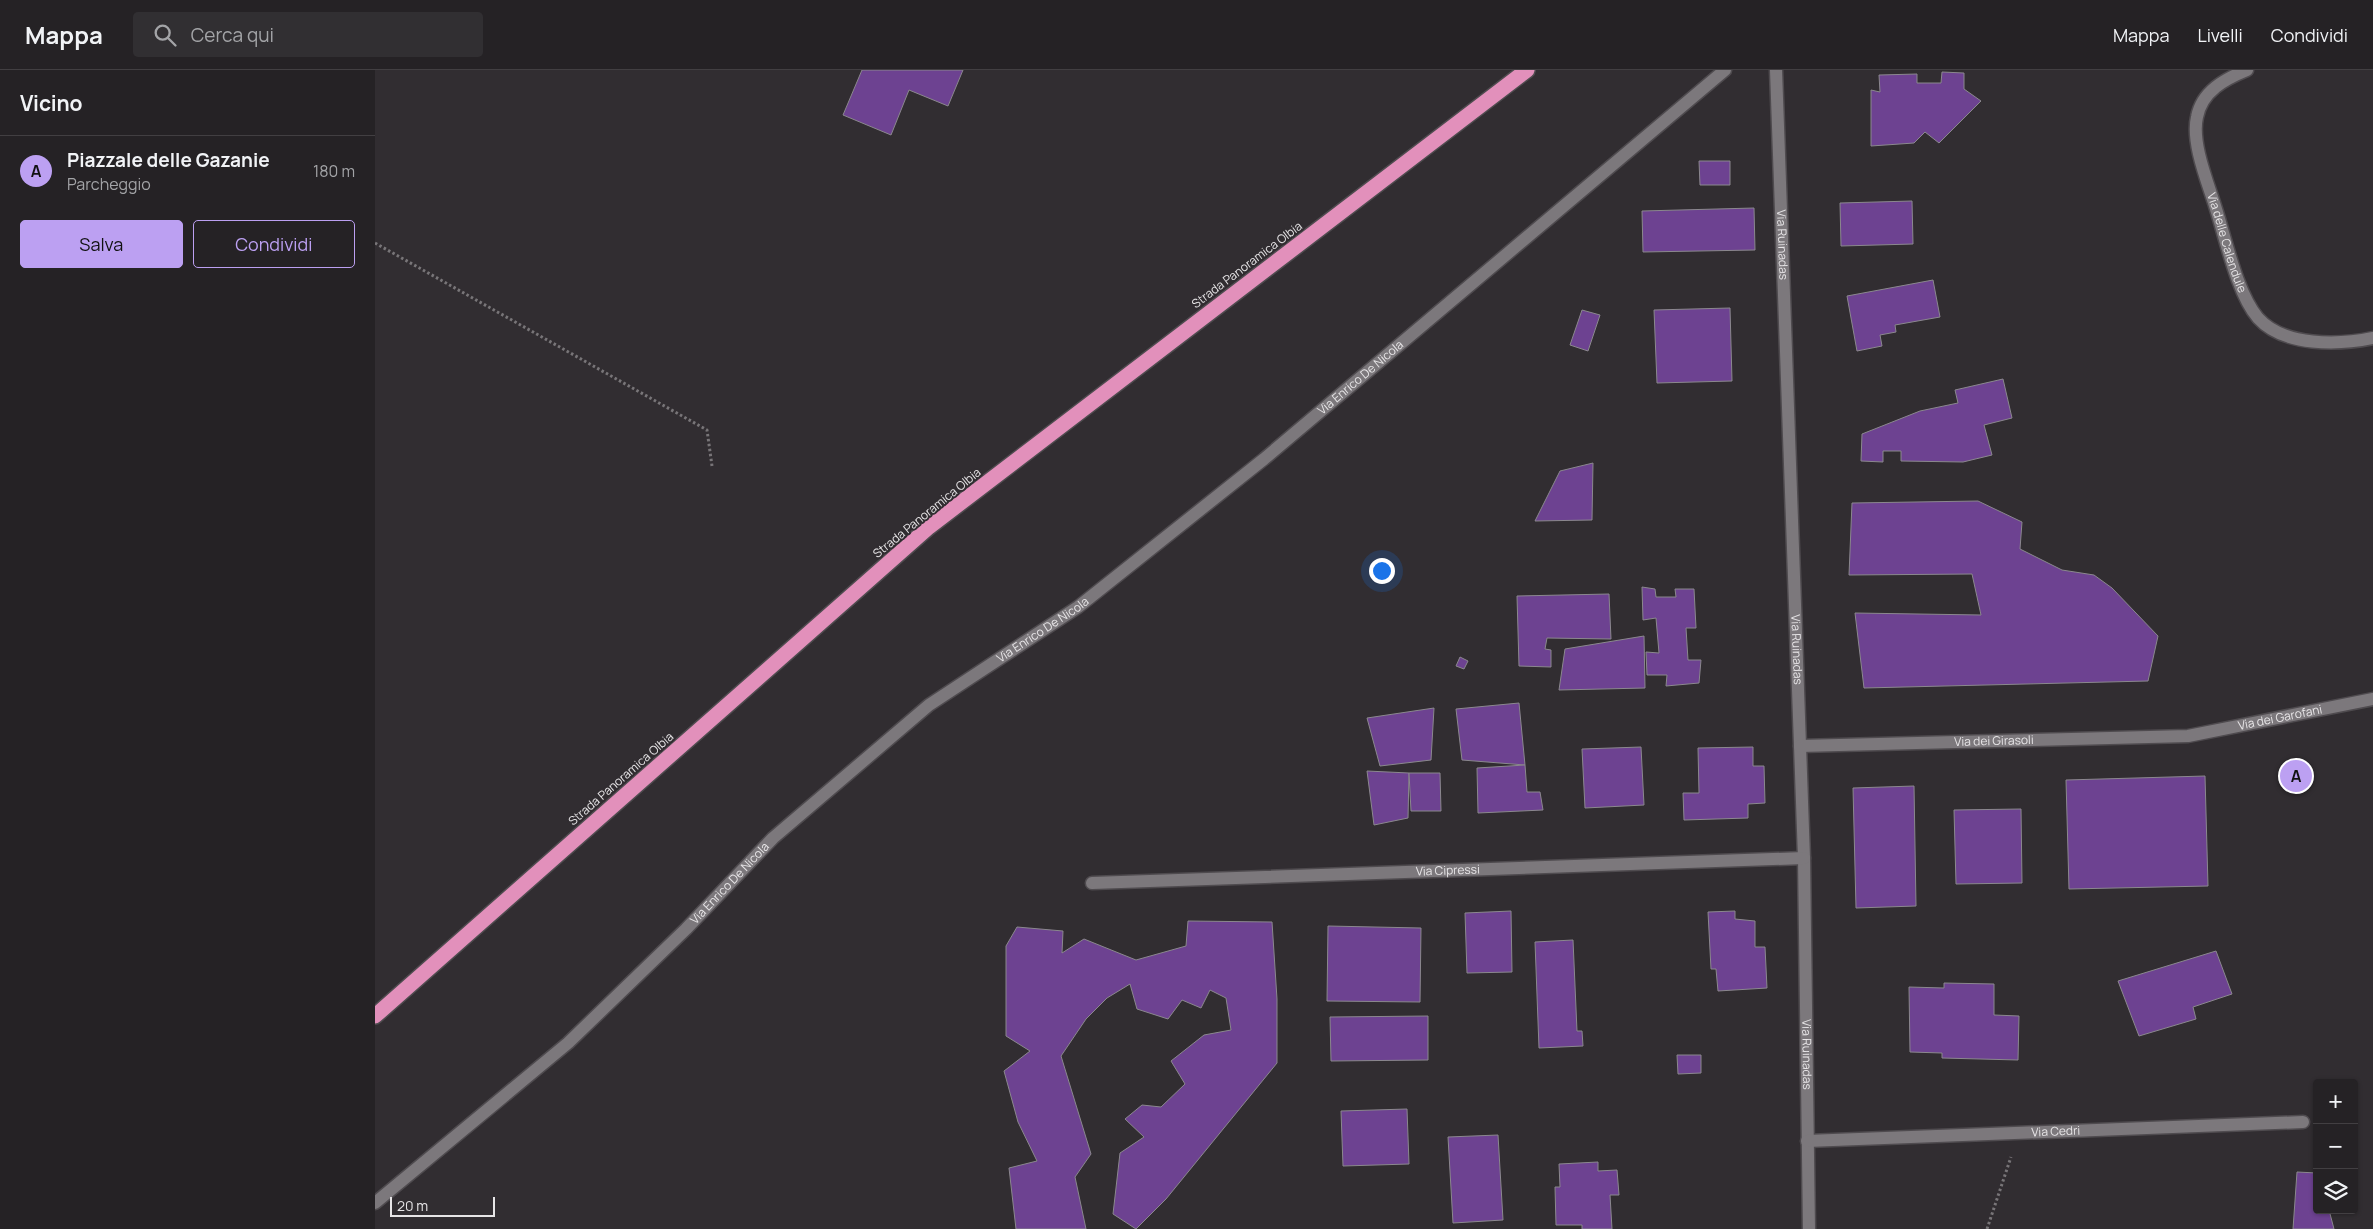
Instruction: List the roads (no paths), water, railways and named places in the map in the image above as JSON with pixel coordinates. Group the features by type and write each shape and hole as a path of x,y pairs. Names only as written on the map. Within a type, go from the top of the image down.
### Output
{"highway":[{"name":"Strada Panoramica Olbia","path":"375,1016 929,527 1527,70"}],"street":[{"name":"Via Enrico De Nicola","path":"375,1203 568,1043 686,929 773,838 929,705 1078,607 1264,459 1725,70"},
{"name":"Via Ruinadas","path":"1776,70 1804,858 1809,1229"},
{"name":"Via delle Calendule","path":"2247,70 2225,79 2205,97 2197,117 2199,154 2240,286 2259,318 2278,332 2313,343 2357,342 2373,338"},
{"name":"Via dei Garofani","path":"2189,736 2373,699"},
{"name":"Via dei Girasoli","path":"1800,746 2189,736"},
{"name":"Via Cipressi","path":"1092,883 1804,858"},
{"name":"Via Cedri","path":"1807,1141 2303,1122"}],"place":[{"name":"Piazzale delle Gazanie","path":"2296,776"}]}
